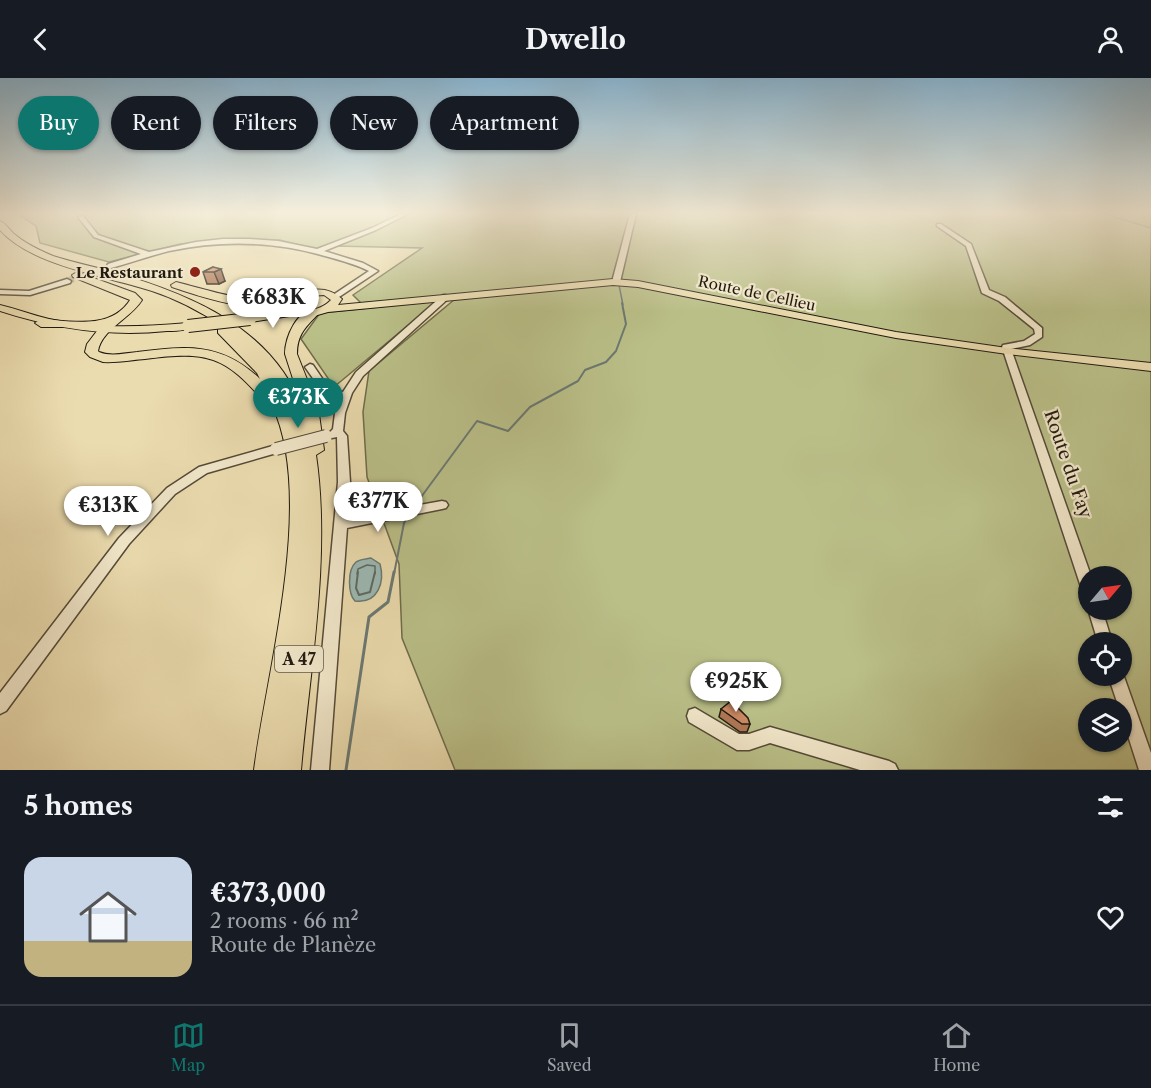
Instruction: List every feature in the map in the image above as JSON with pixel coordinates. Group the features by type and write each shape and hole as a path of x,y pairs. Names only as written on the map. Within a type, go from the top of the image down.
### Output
{"highway":[{"name":"A 47","path":"18,246 32,255 173,293 214,313 247,337 272,364 288,391 302,424 312,470 313,548 288,770"},
{"name":"A 47","path":"26,246 56,262 156,295 193,311 219,328 247,352 262,371 278,398 288,426 297,471 298,517 296,556 267,770"},
{"path":"288,426 245,371 217,353 191,350 104,358 91,352 93,341 135,304 135,297 54,267 56,262 161,280 239,303 292,305"},
{"path":"312,470 317,456 311,406 305,385 291,354 290,345 297,328 319,311"},
{"path":"41,323 82,326 118,320"},
{"path":"41,323 65,332 89,335 93,341"}],"main road":[{"name":"Route de Cellieu","path":"292,305 319,311 583,283 616,282 638,284 827,323 1007,351 1151,367"},
{"path":"0,308 41,323 105,331 188,326 250,319 292,305 308,293 333,297"},
{"name":"Route de Cellieu","path":"333,297 356,307"},
{"path":"319,311 333,297"}],"street":[{"path":"125,246 147,254"},
{"path":"111,266 179,246"},
{"path":"300,246 373,270 374,273 333,297"},
{"path":"318,251 331,246"},
{"path":"616,282 625,246"},
{"path":"970,246 969,252 980,270 985,291 1002,299 1038,328 1039,335 1027,343 1007,345 1007,351"},
{"path":"3,291 30,293 67,281"},
{"path":"0,284 8,287 3,291"},
{"path":"331,434 346,395 359,374 446,297"},
{"name":"Route du Fay","path":"1007,351 1081,566"},
{"path":"310,367 327,392 346,395"},
{"path":"0,706 153,508 184,481 203,470 276,449 331,434 342,436 341,524 320,770"},
{"path":"341,524 442,505"},
{"path":"1120,686 1148,770"},
{"path":"695,716 737,742 749,742 770,735 889,770"}],"green space":[{"path":"52,246 171,246 109,262"},
{"path":"304,246 335,246 318,250"},
{"path":"349,246 1151,246 1151,770 455,770 402,638 399,564 367,477 363,412 369,371 461,294 361,303 353,295 422,248"},
{"path":"437,301 334,387 301,339 320,313"}],"water":[{"path":"371,558 380,564 381,578 378,590 369,599 355,601 350,588 351,570 356,562"}],"building":[{"path":"213,267 221,269 214,272 203,272"},
{"path":"731,701 748,718 750,724 742,724 721,709"}],"waterway":[{"path":"619,285 623,305"},
{"path":"413,508 477,421 508,431 530,407 578,381 585,370 606,362 616,351 626,324 622,303"},
{"path":"394,574 404,523 410,513"},
{"path":"346,770 369,617 388,602 394,572"}],"tunnel":[{"path":"67,281 111,266"}],"place":[{"name":"Le Restaurant","path":"195,272"}]}
